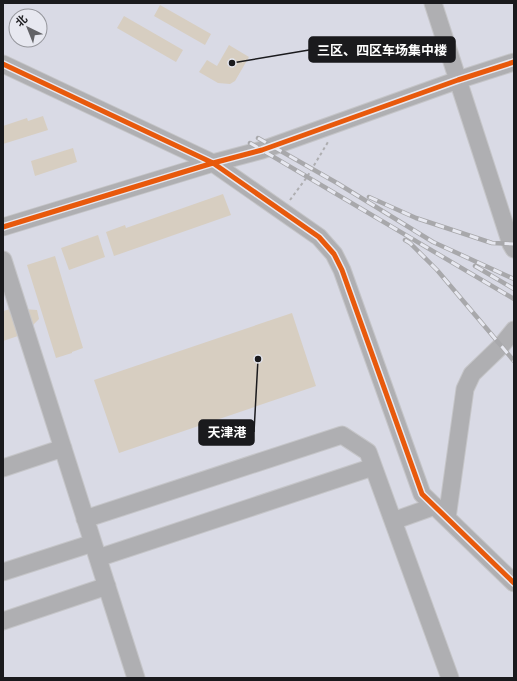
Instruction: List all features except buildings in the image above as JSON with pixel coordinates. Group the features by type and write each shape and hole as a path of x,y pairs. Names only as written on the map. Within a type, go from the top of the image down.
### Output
{"street":[{"path":"433,3 514,249"},
{"path":"3,227 262,150 458,80 514,62"},
{"path":"3,64 213,164 319,237 334,254 342,270 422,494 514,583"},
{"path":"3,260 136,678"},
{"path":"441,512 465,390 472,374 501,346 514,330"},
{"path":"85,519 342,435 368,452 450,678"},
{"path":"4,462 63,448"},
{"path":"3,572 96,551 373,466"},
{"path":"393,521 441,512"},
{"path":"3,621 107,586"}],"path":[{"path":"282,211 307,177 328,142"}],"shaded area":[{"path":"3,3 514,3 514,678 3,678"}],"railway":[{"path":"258,138 337,183 433,242 514,279"},
{"path":"250,143 514,299"},
{"path":"369,197 416,218 492,243 514,244"},
{"path":"405,240 410,243 437,270 514,361"},
{"path":"475,266 514,289"}],"cycle path":[{"path":"3,227 213,163 262,150 458,80 514,62"},
{"path":"3,64 213,163 319,237 334,254 342,270 422,494 514,583"}],"place":[{"name":"三区、四区车场集中楼","path":"232,63"},
{"name":"天津港","path":"258,359"}]}
